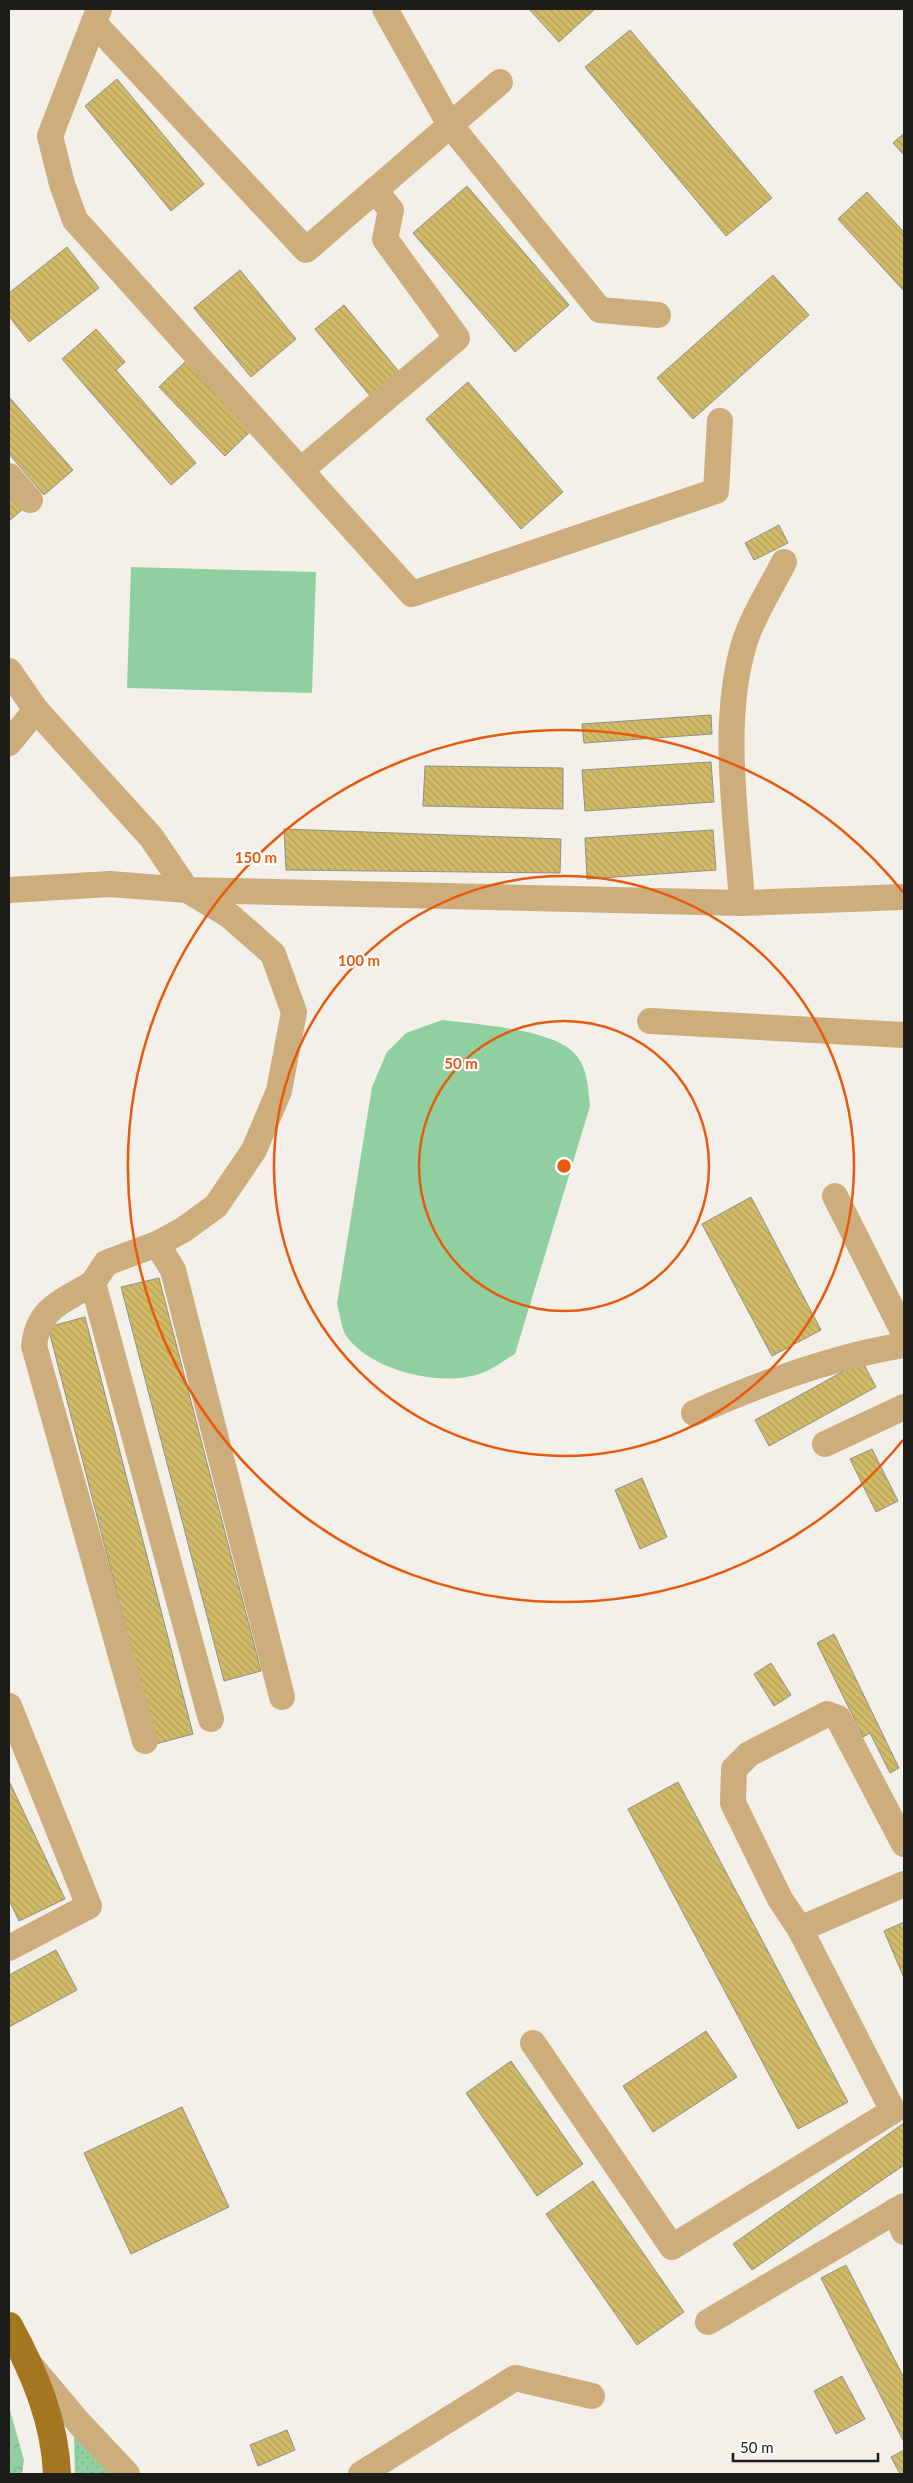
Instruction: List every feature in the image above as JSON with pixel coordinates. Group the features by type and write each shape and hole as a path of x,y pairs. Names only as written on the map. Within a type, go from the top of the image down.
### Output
{"main road":[{"path":"9,2326 30,2364 48,2415 56,2453 57,2474"}],"street":[{"path":"385,9 450,125 600,310 658,316"},
{"path":"500,82 306,250 97,16 50,136 62,184 75,220 412,594 716,491 720,421"},
{"path":"301,470 457,338 385,239 391,210 375,190"},
{"path":"9,476 30,500"},
{"path":"742,903 731,735 734,682 744,642 784,562"},
{"path":"9,671 36,710 151,837 187,890 230,916 273,954 294,1012 279,1091 254,1150 216,1206 183,1230 157,1244 106,1263 93,1283 46,1312 36,1331 34,1346 145,1741"},
{"path":"9,743 36,710"},
{"path":"9,890 110,884 187,890 742,903 904,897"},
{"path":"650,1021 904,1035"},
{"path":"835,1196 904,1333"},
{"path":"157,1244 173,1270 282,1697"},
{"path":"93,1283 211,1719"},
{"path":"694,1413 754,1387 864,1352 904,1345"},
{"path":"825,1444 904,1407"},
{"path":"9,1706 89,1906 9,1948"},
{"path":"533,2043 672,2247 893,2110 800,1929 780,1899 733,1803 734,1769 749,1754 827,1714 838,1718 904,1844"},
{"path":"800,1929 904,1884"},
{"path":"708,2322 901,2217"},
{"path":"30,2364 79,2423 127,2474"},
{"path":"361,2474 515,2378 592,2396"}],"green space":[{"path":"131,567 316,572 312,693 127,688"},
{"path":"442,1020 512,1029 549,1038 563,1045 574,1053 585,1071 590,1106 515,1354 482,1373 466,1377 448,1378 428,1377 390,1367 358,1349 345,1334 337,1304 372,1087 387,1052 406,1033"},
{"path":"9,2407 24,2460 22,2474 9,2474"},
{"path":"74,2436 111,2474 75,2474"}],"building":[{"path":"529,9 595,9 559,42"},
{"path":"630,30 772,198 726,236 585,67"},
{"path":"117,79 204,184 171,211 85,106"},
{"path":"904,133 904,155 893,143"},
{"path":"467,186 569,305 515,352 413,233"},
{"path":"867,192 904,232 904,291 838,219"},
{"path":"67,247 99,288 29,342 9,316 9,293"},
{"path":"240,270 296,339 251,377 194,308"},
{"path":"773,275 809,315 693,419 657,378"},
{"path":"344,305 400,373 371,397 315,329"},
{"path":"96,329 125,362 116,370 196,463 171,485 62,359"},
{"path":"188,359 254,428 225,456 159,387"},
{"path":"468,382 563,492 521,529 426,419"},
{"path":"9,397 73,470 44,495 9,454"},
{"path":"9,493 23,509 9,521"},
{"path":"779,525 788,543 754,560 745,543"},
{"path":"711,715 712,734 584,743 582,724"},
{"path":"711,762 714,802 585,811 582,770"},
{"path":"425,766 563,768 563,809 423,806"},
{"path":"284,829 561,839 560,873 286,870"},
{"path":"713,830 716,870 587,879 585,838"},
{"path":"751,1197 821,1330 772,1356 702,1224"},
{"path":"159,1278 261,1671 224,1681 121,1287"},
{"path":"85,1317 193,1734 156,1744 48,1327"},
{"path":"862,1361 876,1387 769,1446 755,1420"},
{"path":"872,1449 898,1501 876,1512 850,1459"},
{"path":"642,1478 667,1537 640,1549 615,1490"},
{"path":"834,1634 899,1768 890,1773 870,1733 863,1737 817,1643"},
{"path":"771,1663 791,1695 774,1706 754,1674"},
{"path":"9,1781 65,1899 19,1921 9,1900"},
{"path":"678,1782 848,2102 798,2129 628,1809"},
{"path":"904,1922 904,1978 884,1931"},
{"path":"56,1950 77,1990 9,2027 9,1975"},
{"path":"706,2031 737,2077 653,2132 623,2086"},
{"path":"511,2061 583,2164 537,2196 466,2093"},
{"path":"182,2107 229,2207 131,2254 84,2153"},
{"path":"904,2123 904,2165 752,2270 733,2244"},
{"path":"593,2181 684,2312 637,2345 546,2214"},
{"path":"846,2265 904,2378 904,2442 821,2278"},
{"path":"842,2376 865,2419 836,2434 814,2391"},
{"path":"287,2430 295,2450 258,2466 250,2445"},
{"path":"904,2450 904,2474 900,2474 891,2457"}]}
